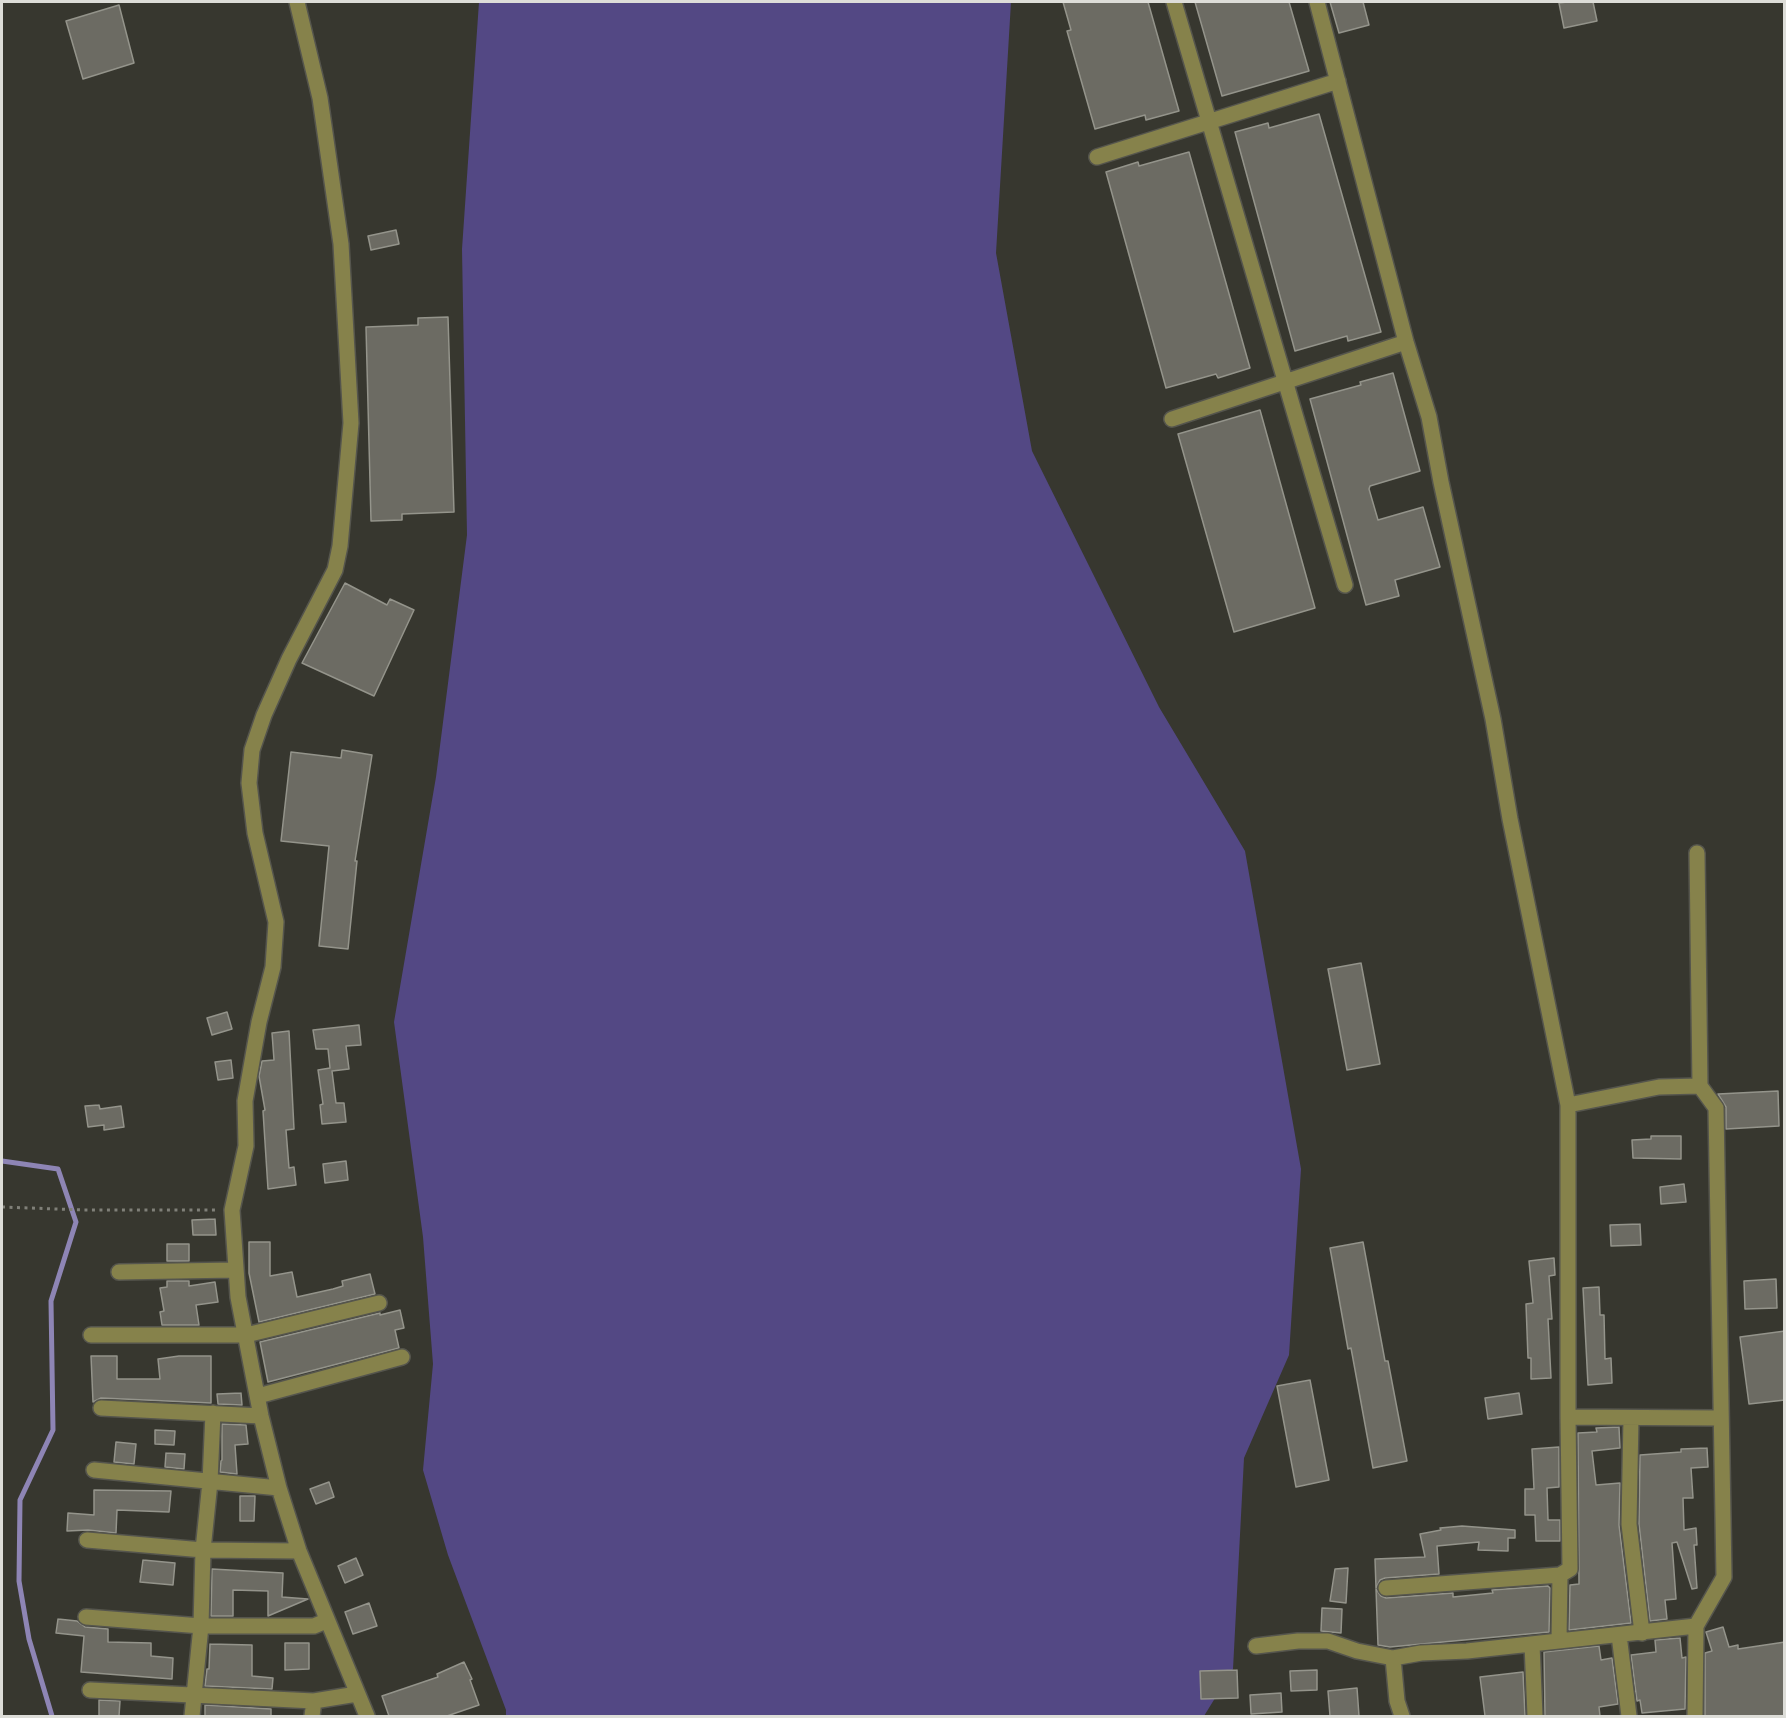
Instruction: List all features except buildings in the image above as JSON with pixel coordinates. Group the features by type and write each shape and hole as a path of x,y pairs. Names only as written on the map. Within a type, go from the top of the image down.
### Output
{"street":[{"path":"297,2 320,98 341,244 351,423 340,546 334,570 289,659 264,715 252,750 249,783 255,833 276,922 273,967 259,1022 245,1101 246,1146 232,1210 238,1297 261,1416 279,1488 299,1551 326,1621 367,1716"},
{"path":"1174,2 1345,585"},
{"path":"1317,2 1406,342 1429,417 1493,719 1510,819 1568,1105 1570,1569 1560,1575 1386,1588"},
{"path":"1097,157 1338,81"},
{"path":"1172,419 1406,342"},
{"path":"1695,1716 1696,1626 1724,1577 1716,1108 1700,1086 1697,853"},
{"path":"1568,1105 1659,1087 1700,1086"},
{"path":"119,1272 236,1270"},
{"path":"91,1335 246,1335 379,1303"},
{"path":"258,1396 402,1357"},
{"path":"100,1408 261,1416"},
{"path":"192,1716 201,1626 213,1413"},
{"path":"1568,1417 1720,1418"},
{"path":"1631,1418 1629,1524 1642,1632"},
{"path":"94,1470 279,1488"},
{"path":"87,1540 204,1550 299,1551"},
{"path":"1559,1640 1560,1575"},
{"path":"86,1617 201,1626 314,1626 326,1621"},
{"path":"1256,1646 1298,1641 1328,1641 1357,1651 1393,1658 1421,1653 1467,1651 1696,1626"},
{"path":"1619,1635 1629,1716"},
{"path":"1532,1644 1535,1716"},
{"path":"1393,1658 1397,1701 1402,1716"},
{"path":"90,1690 195,1696 313,1709 357,1694"}],"path":[{"path":"3,1207 84,1210 232,1210"}],"shaded area":[{"path":"479,2 1011,2 996,253 1032,451 1159,707 1245,851 1301,1169 1289,1355 1244,1458 1233,1669 1204,1716 506,1716 506,1710 448,1555 423,1470 433,1364 423,1237 394,1022 436,777 467,535 462,249"}],"waterway":[{"path":"2,1161 58,1169 76,1222 51,1301 53,1430 20,1500 19,1581 29,1639 52,1716"}]}
